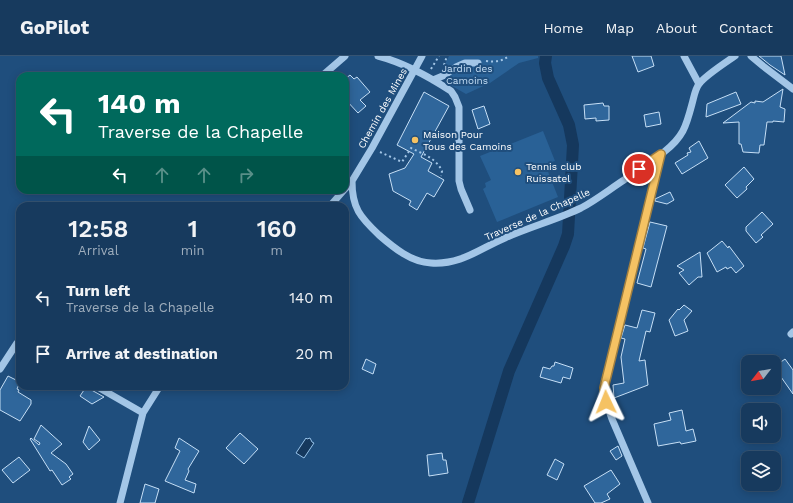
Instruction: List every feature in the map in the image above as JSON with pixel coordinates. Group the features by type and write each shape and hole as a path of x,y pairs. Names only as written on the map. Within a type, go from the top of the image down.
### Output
{"street":[{"path":"327,72 345,56"},
{"path":"378,56 395,61 415,70 451,91 456,97 459,107 460,181 470,210"},
{"name":"Chemin des Mines","path":"349,184 372,148 422,56"},
{"path":"684,56 699,84 735,56"},
{"path":"751,56 793,88"},
{"path":"430,78 445,75 456,67 465,63 478,63"},
{"name":"Traverse de la Chapelle","path":"352,181 352,195 355,207 367,223 401,253 417,260 430,263 446,263 459,260 477,253 504,238 580,208 595,200 661,154 682,134 699,84"},
{"path":"648,503 612,419 606,402 604,388 661,154"},
{"name":"Chemin des Mines","path":"333,202 340,194"},
{"path":"0,369 16,345"},
{"path":"103,390 143,413"},
{"path":"120,503 143,413 157,390"}],"path":[{"path":"430,78 439,56"},
{"path":"478,63 486,61 502,61 509,56"},
{"path":"372,148 402,162 411,148 439,164 442,171 440,176"}],"green space":[{"name":"Jardin des Camoins","path":"449,56 538,56 538,58 519,63 490,83 466,94 445,82 446,62"},
{"name":"Tennis club Ruissatel","path":"543,131 555,161 545,164 558,197 497,222 483,189 486,187 485,183 491,180 480,156"}],"shaded area":[{"path":"306,438 310,438 314,443 304,458 296,453"}],"building":[{"path":"632,56 651,56 654,66 638,72"},
{"path":"759,56 781,56 785,75 770,65"},
{"path":"350,75 354,79 357,77 370,92 360,100 366,106 358,113 349,103"},
{"path":"783,89 780,107 785,109 784,122 767,122 764,145 760,145 759,153 743,152 741,144 739,144 739,122 723,123 751,102 763,102"},
{"path":"424,92 449,106 421,157 432,163 428,171 444,180 434,197 427,193 417,210 409,205 411,201 393,191 389,174 405,168 414,154 397,145"},
{"path":"736,92 741,104 706,117 707,104"},
{"path":"603,103 604,106 609,106 609,120 596,121 596,118 585,119 584,105"},
{"path":"484,106 490,124 478,129 472,110"},
{"path":"659,112 661,124 646,127 644,115"},
{"path":"699,141 708,158 682,174 675,163 688,155 687,153 691,152 689,148"},
{"path":"744,167 754,179 746,187 747,189 737,198 725,185"},
{"path":"670,192 674,200 667,204 655,201 655,199"},
{"path":"762,212 773,224 761,235 763,237 756,243 746,231 746,227"},
{"path":"650,222 667,226 651,287 637,283 646,249 643,248"},
{"path":"722,241 728,248 729,246 744,266 736,273 731,267 727,269 726,267 717,272 707,253"},
{"path":"700,252 702,277 698,277 689,285 679,273 684,270 677,266"},
{"path":"684,305 692,311 684,320 688,331 675,336 669,320 678,309 679,310"},
{"path":"642,310 655,313 650,332 646,331 639,361 645,360 648,385 614,398 613,385 624,383 621,357 625,339 621,338 625,325 637,328"},
{"path":"366,359 376,364 373,374 362,369"},
{"path":"785,359 793,370 793,394 781,377 781,362"},
{"path":"555,362 573,368 570,379 563,377 561,383 540,377 543,367 550,369 554,366"},
{"path":"8,376 16,380 16,390 19,390 18,392 31,400 31,404 20,421 0,410 0,390"},
{"path":"84,390 91,390 104,397 92,404 80,396"},
{"path":"682,410 686,431 693,429 696,441 658,446 654,424 671,420 669,413"},
{"path":"41,425 62,444 51,453 66,464 73,474 69,477 71,479 62,485 52,470 50,471 30,439 31,438 39,445 40,443 34,439"},
{"path":"89,426 100,440 89,450 83,442"},
{"path":"240,433 258,449 244,464 226,448"},
{"path":"179,438 199,451 188,469 189,471 185,480 196,484 194,493 165,481 180,451 175,448"},
{"path":"618,446 622,456 616,460 610,451"},
{"path":"442,453 443,460 446,460 448,473 429,476 427,455"},
{"path":"19,457 30,470 13,483 2,470"},
{"path":"555,459 564,464 557,480 547,475"},
{"path":"611,470 620,484 607,494 610,499 601,503 595,503 584,486"},
{"path":"145,484 159,489 155,503 140,503"}],"waterway":[{"path":"468,503 509,371 568,234 573,145 569,125 548,78 545,63 546,56"}],"place":[{"name":"Maison Pour Tous des Camoins","path":"415,140"},
{"name":"Tennis club Ruissatel","path":"518,172"}],"route":[{"path":"606,402 604,388 661,154 639,169"}]}
